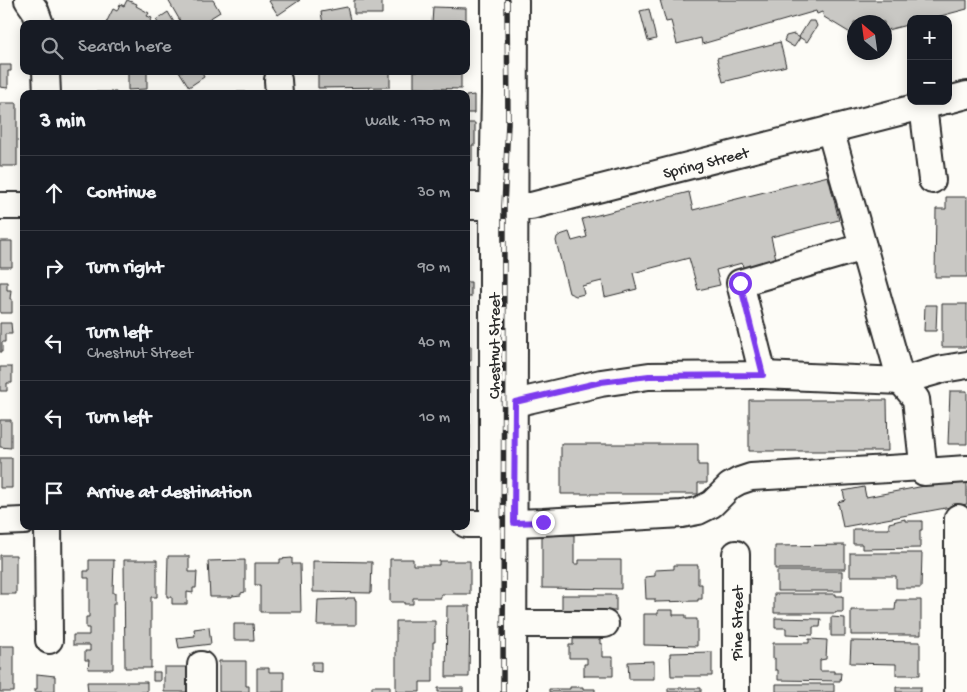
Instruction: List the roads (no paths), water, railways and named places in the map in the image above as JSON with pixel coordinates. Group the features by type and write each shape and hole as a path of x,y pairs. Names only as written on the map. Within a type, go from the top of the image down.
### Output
{"street":[{"name":"Chestnut Street","path":"493,692 503,523 515,402 504,206 495,94 495,0"},
{"name":"Chestnut Street","path":"513,692 514,624 503,523 504,206 515,0"},
{"path":"46,75 47,90"},
{"path":"952,99 967,95"},
{"name":"Spring Street","path":"470,206 531,206 928,105"},
{"path":"932,105 932,180"},
{"path":"830,129 901,381 916,398 924,472 967,469"},
{"path":"0,206 20,206"},
{"path":"763,375 740,283 863,247"},
{"path":"515,402 601,382 649,376 763,375 901,381 967,364"},
{"path":"470,524 543,522 682,514 698,511 712,504 730,486 751,477 923,467"},
{"path":"958,518 958,692"},
{"path":"0,522 20,522"},
{"path":"48,530 49,640"},
{"name":"Pine Street","path":"736,554 736,692"},
{"path":"514,624 605,624"},
{"path":"201,692 202,665"}],"railway":[{"path":"503,692 504,206 508,123 507,0"}]}
